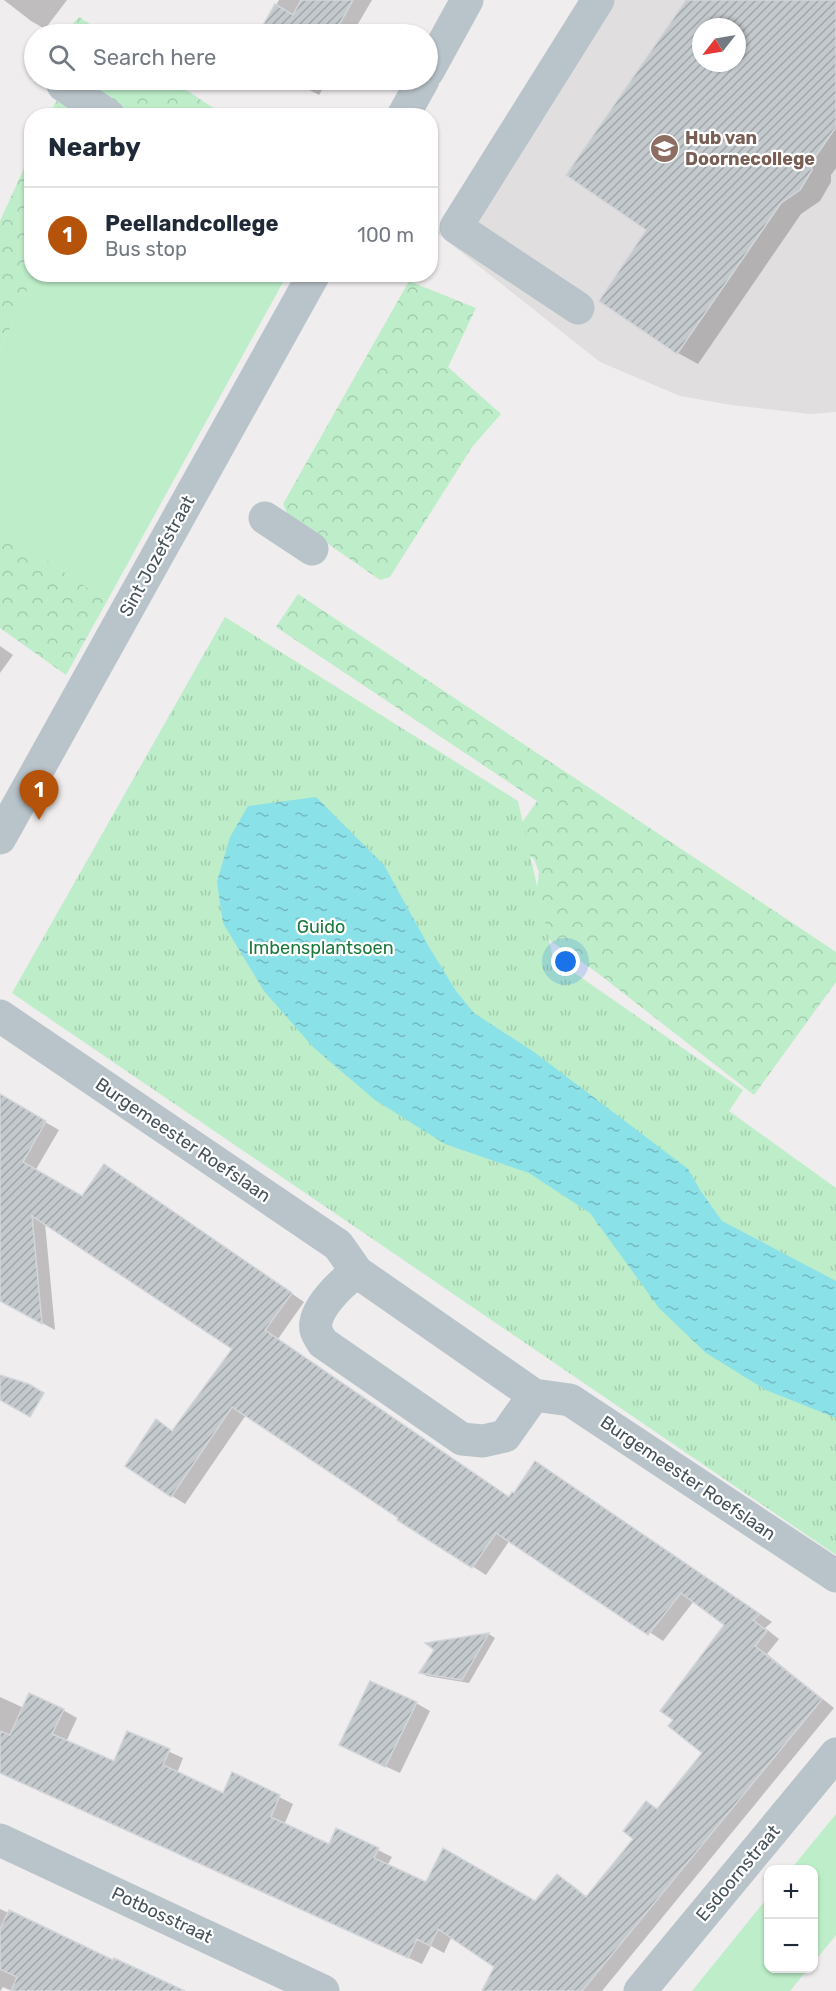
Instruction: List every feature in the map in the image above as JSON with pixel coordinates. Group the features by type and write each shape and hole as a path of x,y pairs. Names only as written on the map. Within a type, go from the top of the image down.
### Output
{"street":[{"path":"438,53 467,0"},
{"path":"578,308 456,227 598,0"},
{"path":"69,90 97,108"},
{"path":"407,108 417,90"},
{"name":"Sint Jozefstraat","path":"0,838 310,282"},
{"path":"264,518 312,549"},
{"name":"Burgemeester Roefslaan","path":"0,1016 338,1245 357,1272 534,1395 570,1400 836,1576"},
{"path":"357,1272 341,1282 319,1312 316,1329 323,1344 462,1439 483,1442 505,1436 534,1395"},
{"name":"Esdoornstraat","path":"640,1991 836,1754"},
{"name":"Potbosstraat","path":"0,1840 323,1991"}],"shaded area":[{"name":"Hub van Doornecollege","path":"586,0 836,0 836,412 810,414 731,405 680,396 600,362 438,234 438,231"}],"green space":[{"path":"79,17 90,24 72,24"},
{"path":"88,90 186,90 213,108 117,108"},
{"path":"56,101 68,108 53,108"},
{"path":"24,168 24,282 31,282 0,350 0,221"},
{"path":"31,282 283,282 107,601 0,529 0,350"},
{"path":"408,282 476,308 448,367 501,414 472,447 390,577 380,580 288,516 283,504"},
{"path":"0,529 107,601 66,675 0,628"},
{"path":"298,594 836,952 836,982 754,1095 595,971 552,942 541,931 534,917 539,872 534,859 510,840 537,801 276,627"},
{"name":"Guido Imbensplantsoen","path":"225,617 518,801 553,958 743,1090 729,1111 836,1188 836,1555 12,993"},
{"path":"836,1814 836,1935 818,1957 818,1865 794,1865"},
{"path":"764,1902 764,1973 805,1973 790,1991 692,1991"}],"water":[{"path":"316,797 384,865 429,947 456,991 474,1013 534,1052 688,1169 722,1221 836,1281 836,1418 766,1390 706,1353 659,1308 590,1213 529,1173 445,1144 375,1100 313,1047 264,991 223,923 217,882 230,837 248,806"}],"building":[{"path":"301,0 353,0 340,24 264,24 275,4 293,15"},
{"path":"686,0 836,0 836,127 811,163 812,170 800,190 781,203 677,354 599,301 646,230 566,175"},
{"path":"0,1094 46,1121 23,1162 82,1196 104,1164 292,1293 265,1330 509,1497 535,1461 760,1614 753,1620 767,1631 755,1646 822,1699 582,1991 482,1991 494,1967 438,1929 430,1946 417,1939 408,1958 0,1773 0,1731 10,1735 29,1693 64,1709 52,1734 114,1761 127,1731 170,1749 163,1765 223,1793 232,1772 280,1795 271,1817 329,1844 336,1828 379,1848 374,1858 426,1882 443,1848 535,1901 557,1874 586,1897 633,1839 623,1831 646,1801 657,1809 702,1753 668,1726 673,1720 660,1711 724,1625 681,1593 648,1635 496,1533 472,1568 397,1520 398,1518 232,1407 171,1497 125,1466 156,1419 172,1431 232,1349 32,1216 42,1324 0,1301"},
{"path":"0,1375 29,1384 44,1393 30,1417 0,1400"},
{"path":"489,1633 462,1680 419,1673 434,1650 425,1643"},
{"path":"370,1681 417,1702 385,1767 339,1745"},
{"path":"9,1910 113,1960 114,1958 185,1991 11,1991 17,1977 0,1969 0,1929"}],"place":[{"name":"Hub van Doornecollege","path":"664,148"},
{"name":"Peellandcollege","path":"39,820"}]}
